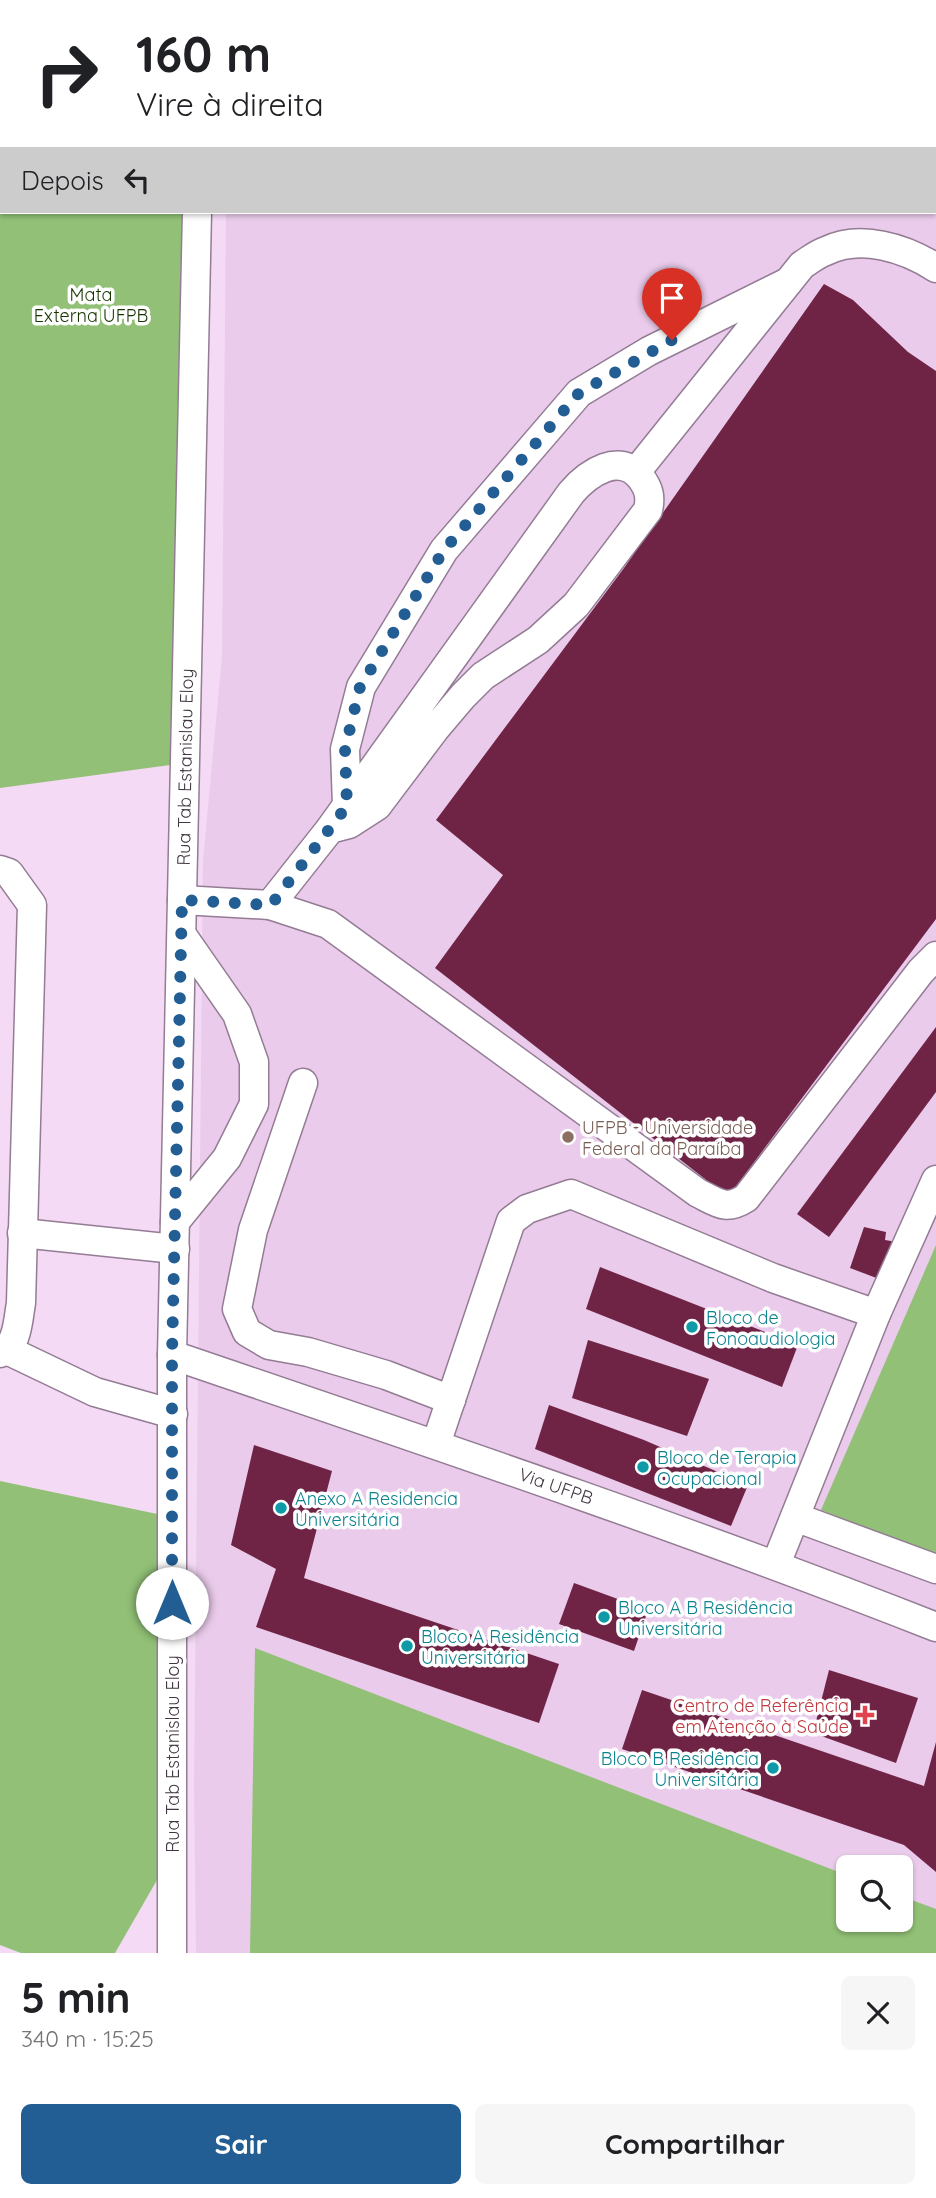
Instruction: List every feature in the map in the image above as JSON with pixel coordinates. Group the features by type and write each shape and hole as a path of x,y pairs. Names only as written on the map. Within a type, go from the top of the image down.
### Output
{"street":[{"name":"Rua Tab Estanislau Eloy","path":"172,1953 172,1355 197,214"},
{"path":"636,472 802,265 827,250 850,243 880,245 921,258 936,268"},
{"path":"347,806 345,749 360,687 444,550 579,393 649,351 788,282"},
{"path":"271,905 347,806 582,481 615,464 626,465 636,472 647,486 650,498 648,510 576,605 538,640 483,676 435,729 377,806 349,824 330,829"},
{"path":"0,870 9,873 32,905 21,1303 15,1336 3,1351 95,1392 173,1414"},
{"path":"182,900 271,905 328,924 698,1192 722,1205 734,1206 746,1198 936,956"},
{"path":"22,1233 175,1236 227,1158 254,1104 254,1062 237,1014 182,935"},
{"path":"303,1083 253,1230 237,1309 247,1332 269,1345 308,1352 386,1375 451,1400"},
{"path":"776,1564 876,1314 936,1180"},
{"path":"436,1444 512,1221 527,1209 571,1194 773,1278 876,1314"},
{"name":"Via UFPB","path":"172,1355 436,1444 776,1564 936,1626"},
{"path":"795,1517 936,1569"}],"shaded area":[{"name":"UFPB - Universidade Federal da Paraíba","path":"226,214 936,214 936,1953 196,1953 194,1787 203,861 222,656"}],"green space":[{"name":"Mata Externa UFPB","path":"0,214 182,214 170,765 0,788"},
{"path":"936,1245 936,1555 821,1510"},
{"path":"0,1481 162,1515 161,1873 115,1953 21,1953 0,1945"},
{"path":"255,1648 836,1871 836,1932 913,1932 913,1900 936,1909 936,1953 250,1953"}],"building":[{"path":"824,284 853,300 908,352 936,371 936,919 728,1197 435,968 503,875 436,820 624,568"},
{"path":"936,1027 936,1092 829,1237 797,1214"},
{"path":"864,1227 886,1232 885,1240 903,1243 887,1282 850,1268"},
{"name":"Bloco de Fonoaudiologia","path":"600,1267 798,1345 782,1387 586,1309"},
{"path":"588,1340 709,1379 687,1436 572,1398"},
{"name":"Bloco de Terapia Ocupacional","path":"549,1405 644,1440 748,1485 731,1526 535,1449"},
{"name":"Bloco A Residência Universitária","path":"254,1445 332,1471 304,1578 559,1664 539,1723 256,1627 276,1569 231,1545"},
{"name":"Bloco A B Residência Universitária","path":"574,1583 648,1610 634,1651 559,1624"},
{"name":"Centro de Referência em Atenção à Saúde","path":"829,1670 918,1698 896,1763 813,1733"},
{"name":"Bloco B Residência Universitária","path":"642,1690 924,1786 936,1742 936,1872 904,1845 622,1749"}],"place":[{"name":"UFPB - Universidade Federal da Paraíba","path":"568,1137"},
{"name":"Bloco de Fonoaudiologia","path":"692,1327"},
{"name":"Bloco de Terapia Ocupacional","path":"643,1467"},
{"name":"Anexo A Residencia Universitária","path":"281,1508"},
{"name":"Bloco A B Residência Universitária","path":"604,1617"},
{"name":"Bloco A Residência Universitária","path":"407,1646"},
{"name":"Centro de Referência em Atenção à Saúde","path":"865,1715"},
{"name":"Bloco B Residência Universitária","path":"773,1768"}],"route":[{"path":"172,1603 172,1355 182,900 271,905 347,806 345,749 360,687 444,550 579,393 672,340"}]}
